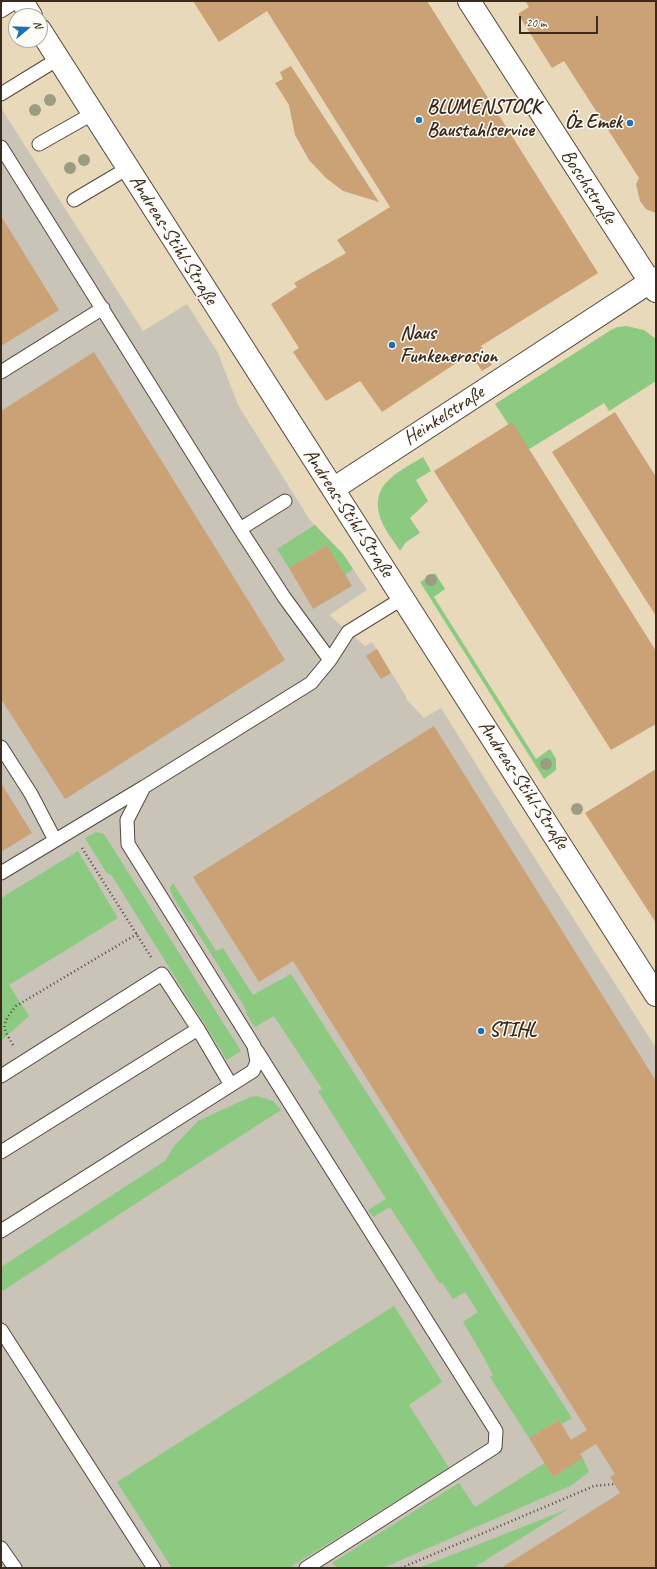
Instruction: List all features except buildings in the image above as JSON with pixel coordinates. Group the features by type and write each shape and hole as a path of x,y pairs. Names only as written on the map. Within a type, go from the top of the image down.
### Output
{"street":[{"name":"Boschstraße","path":"468,1 654,284"},
{"name":"Andreas-Stihl-Straße","path":"48,43 656,995"},
{"name":"Heinkelstraße","path":"333,489 654,284"}],"lane":[{"path":"1,11 17,1"},
{"path":"1,94 58,59"},
{"path":"39,144 92,114"},
{"path":"1,146 240,529 284,597 330,660"},
{"path":"74,200 128,168"},
{"path":"1,372 103,308"},
{"path":"240,529 285,501"},
{"path":"1,873 144,787 311,683 330,660 348,632 402,598"},
{"path":"1,747 31,794 55,840"},
{"path":"144,787 127,820 128,844 496,1431 494,1447 306,1568"},
{"path":"1,1076 162,974 198,1029 231,1085"},
{"path":"1,1152 198,1029"},
{"path":"1,1231 253,1071 257,1062 254,1046"},
{"path":"1,1330 154,1568"},
{"path":"1,1548 15,1568"}],"path":[{"path":"71,830 162,974"},
{"path":"23,1062 5,1031 5,1019 16,1006 136,934"},
{"path":"401,1568 594,1486 614,1484"}],"shaded area":[{"path":"1,1 656,1 656,1568 1,1568"},
{"path":"1,108 143,331 187,304 218,353 238,405 276,466 310,520 343,554 367,590 329,615 365,646 372,642 406,696 406,699 424,718 441,708 656,1048 656,1568 1,1568"}],"green space":[{"path":"626,326 644,330 656,339 656,381 609,411 604,403 526,451 495,404 611,330"},
{"path":"423,457 431,471 416,480 428,501 410,518 420,533 406,542 400,551 382,522 378,509 378,498 387,482"},
{"path":"315,525 343,554 353,569 345,575 327,545 289,568 277,549"},
{"path":"435,573 445,589 434,597 536,759 550,749 556,759 556,770 544,779 420,582"},
{"path":"96,832 104,834 241,1051 227,1060 112,876 106,872 85,838"},
{"path":"78,851 118,918 9,985 29,1016 1,1041 1,899"},
{"path":"173,883 216,951 223,948 253,995 291,974 572,1418 562,1424 559,1420 529,1438 490,1377 493,1375 463,1322 478,1312 465,1292 453,1299 442,1283 440,1284 390,1207 373,1217 368,1210 386,1199 318,1091 322,1089 274,1016 255,1027 254,1026 246,1013 247,1011 171,893 170,888"},
{"path":"257,1096 273,1101 281,1110 1,1292 1,1267 165,1161 174,1146 198,1121 250,1097"},
{"path":"394,1306 442,1382 409,1405 449,1468 289,1568 172,1568 117,1482"},
{"path":"583,1458 589,1472 572,1485 392,1564 381,1568 339,1568 332,1563 459,1483 475,1507 545,1463 553,1477"},
{"path":"568,1509 473,1568 419,1568"}],"place":[{"name":"BLUMENSTOCK Baustahlservice","path":"419,120"},
{"name":"Öz Emek","path":"630,123"},
{"name":"Naus Funkenerosion","path":"392,345"},
{"name":"STIHL","path":"481,1031"}]}
